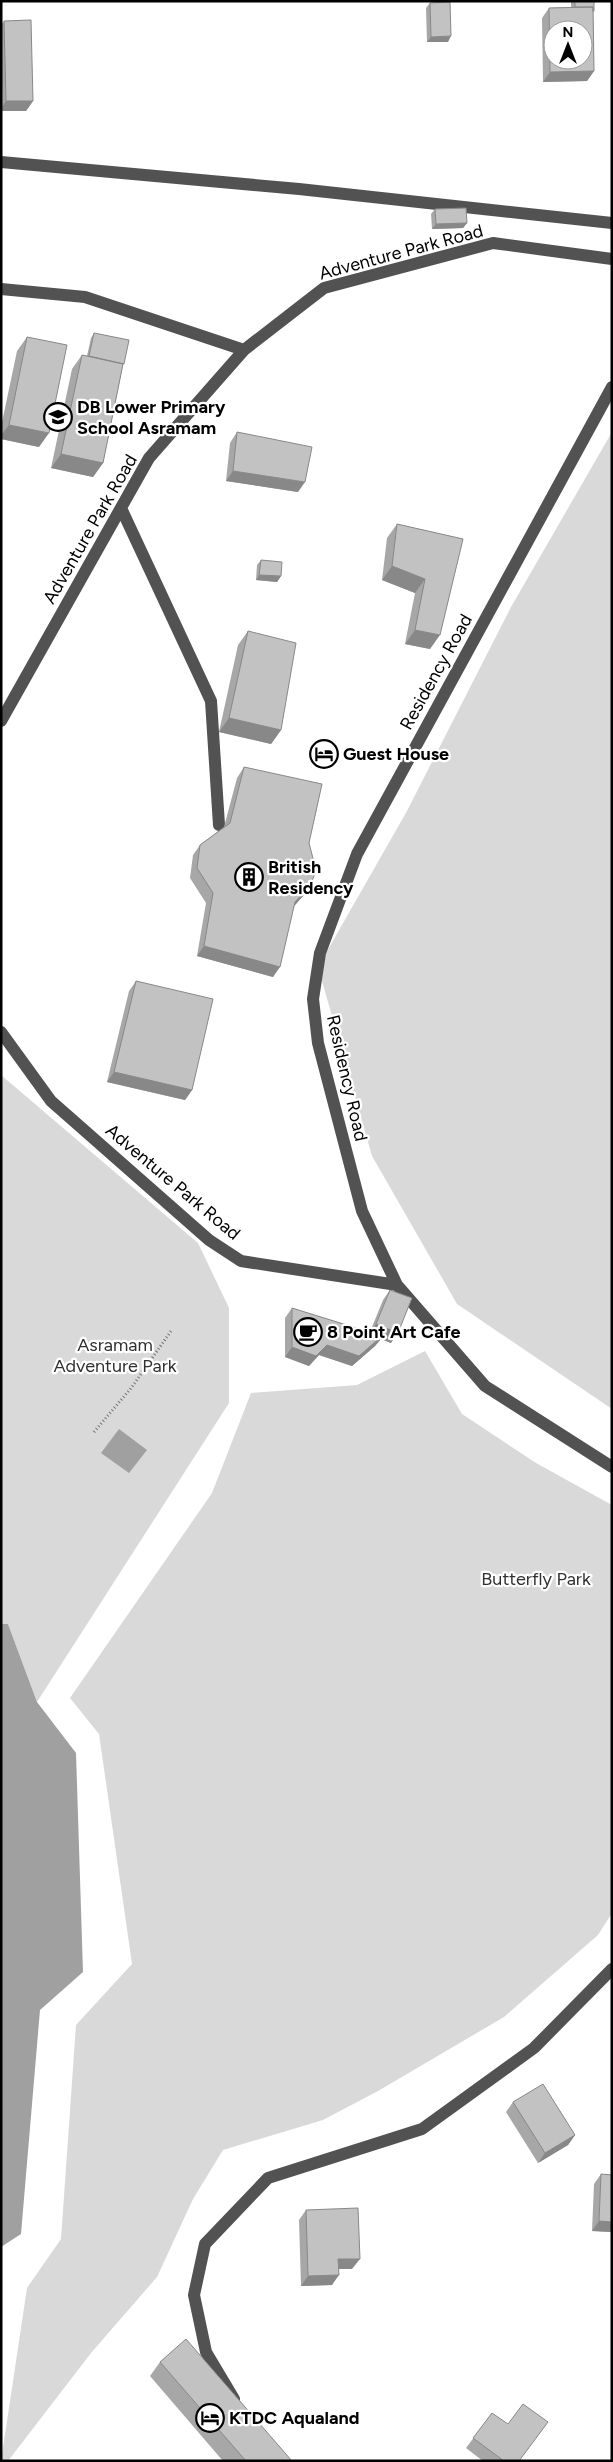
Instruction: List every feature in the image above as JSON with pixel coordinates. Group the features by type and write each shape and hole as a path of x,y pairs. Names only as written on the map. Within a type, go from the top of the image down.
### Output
{"street":[{"path":"1,162 299,189 612,223"},
{"name":"Adventure Park Road","path":"1,721 149,458 244,350 324,288 493,244 612,259"},
{"path":"1,289 85,297 244,350"},
{"name":"Residency Road","path":"612,387 357,854 320,953 313,999 318,1042 362,1211 397,1285 485,1386 612,1467"},
{"path":"122,508 211,701 219,825"},
{"name":"Adventure Park Road","path":"1,1032 51,1101 208,1240 241,1261 397,1285"},
{"path":"240,2407 206,2352 194,2296 205,2244 268,2178 422,2129 534,2048 612,1969"}],"path":[{"path":"94,1432 132,1387 171,1330"}],"green space":[{"path":"612,432 612,1409 457,1304 372,1156 318,967 407,811 511,607"},
{"name":"Asramam Adventure Park","path":"1,1075 198,1243 229,1308 229,1403 37,1702 8,1624 1,1624"},
{"name":"Butterfly Park","path":"425,1351 462,1414 536,1463 612,1505 612,1913 598,1935 504,2017 378,2091 323,2120 223,2150 193,2199 157,2277 91,2353 8,2461 1,2461 27,2288 61,2239 76,2025 132,1964 99,1734 70,1698 212,1493 251,1393 357,1385"}],"shaded area":[{"path":"119,1429 147,1450 129,1473 101,1453"},
{"path":"1,1624 8,1624 37,1702 76,1753 83,1972 40,2010 21,2234 1,2247"}],"building":[{"path":"575,1 594,1 594,11 593,7 575,7"},
{"path":"450,2 451,36 431,37 430,3"},
{"path":"593,7 594,71 550,72 550,70 593,70 593,20 549,20 549,8"},
{"path":"31,20 33,101 6,101 4,21"},
{"path":"466,208 467,223 436,224 435,209"},
{"path":"94,333 129,340 124,364 89,356"},
{"name":"DB Lower Primary School Asramam","path":"27,337 67,345 49,433 9,425"},
{"name":"DB Lower Primary School Asramam","path":"82,355 123,364 103,463 61,454"},
{"path":"237,432 312,447 305,482 233,471"},
{"path":"397,524 463,539 440,635 415,630 425,579 392,566"},
{"path":"261,560 282,562 281,576 259,575"},
{"path":"248,631 296,643 281,730 229,718"},
{"name":"British Residency","path":"244,767 322,784 309,843 315,866 314,876 310,886 295,902 280,967 204,946 213,893 197,868 200,845 230,823"},
{"path":"136,981 213,999 192,1090 114,1072"},
{"path":"390,1290 412,1298 398,1333 376,1324"},
{"path":"292,1308 382,1336 359,1356 327,1345 316,1356 292,1347"},
{"path":"543,2084 575,2135 545,2153 513,2102"},
{"path":"601,2174 612,2175 612,2222 599,2221"},
{"path":"358,2208 360,2259 338,2259 339,2275 308,2276 306,2210"},
{"path":"186,2339 292,2461 246,2461 160,2362"},
{"path":"523,2404 548,2422 519,2461 504,2461 473,2438 492,2413 508,2424"}],"place":[{"name":"DB Lower Primary School Asramam","path":"58,417"},
{"name":"Guest House","path":"324,754"},
{"name":"British Residency","path":"249,877"},
{"name":"8 Point Art Cafe","path":"308,1332"},
{"name":"KTDC Aqualand","path":"210,2418"}]}
